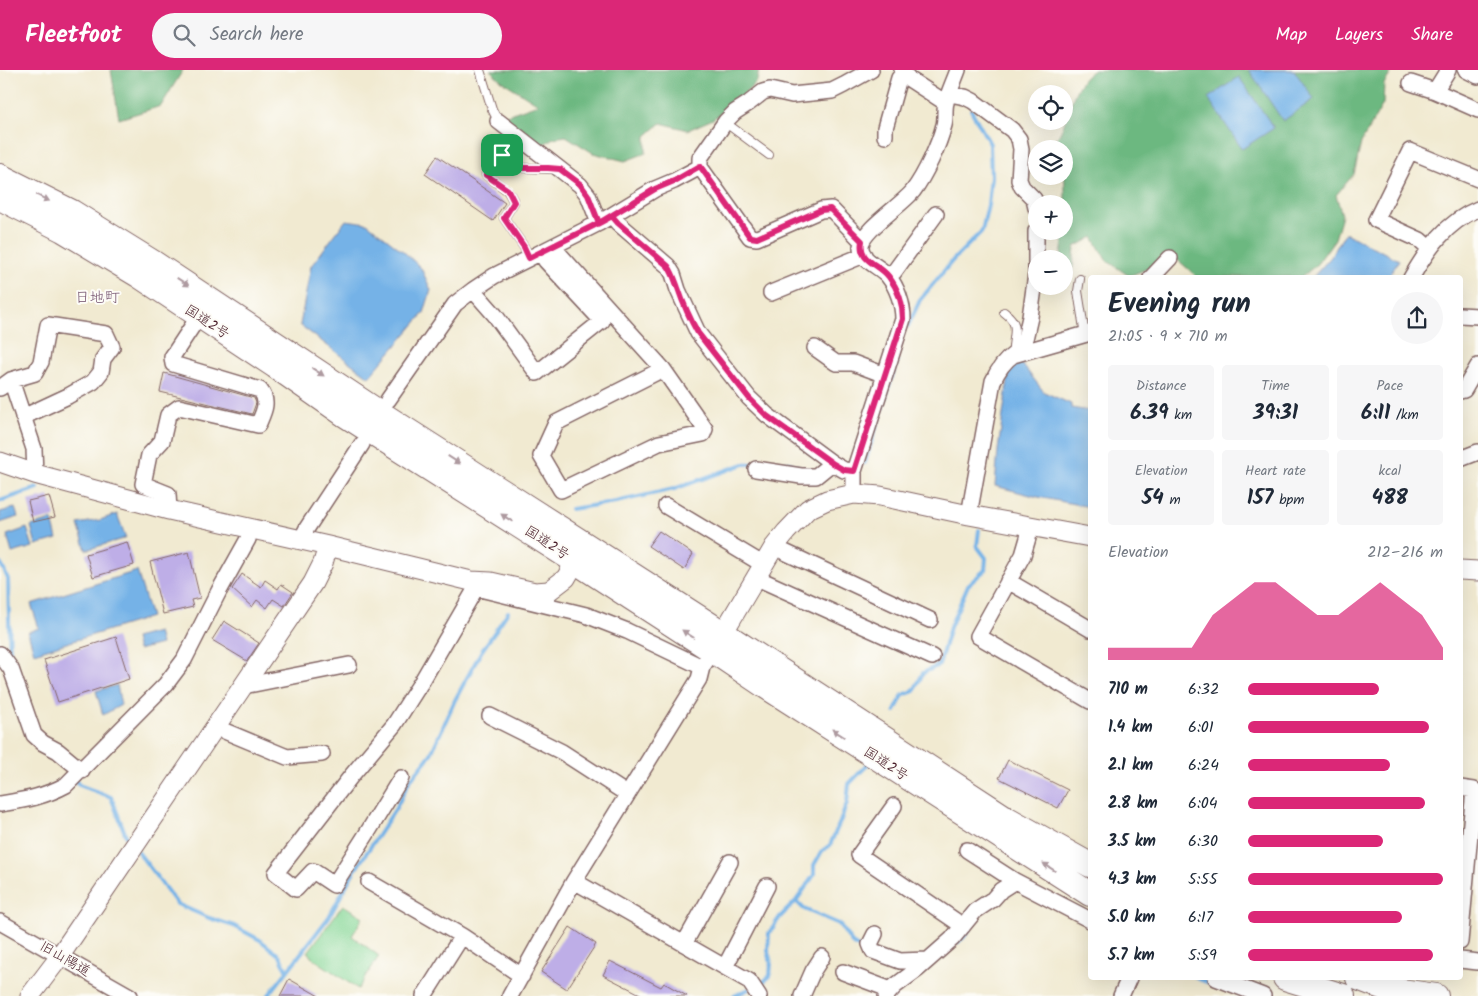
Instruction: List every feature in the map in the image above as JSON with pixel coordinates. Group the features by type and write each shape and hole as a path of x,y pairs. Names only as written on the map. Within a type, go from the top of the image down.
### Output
{"highway":[{"name":"国道2号","path":"0,176 72,212 154,263 363,401 581,553 765,686 1088,893"},
{"name":"国道2号","path":"0,198 63,230 138,275 345,415 581,553"},
{"name":"国道2号","path":"713,650 1088,864"},
{"path":"1291,980 1343,996"},
{"path":"1363,980 1388,989 1436,996"}],"street":[{"path":"854,494 854,471 903,319 903,309 896,288 889,276 869,261 863,248 830,209 821,210 757,238 750,237 700,166 700,158 735,112 763,92 770,90 792,95 832,90 844,86 872,70"},
{"path":"771,293 863,248 873,228 912,193 923,177 944,125 948,99 958,70"},
{"path":"1436,91 1448,70"},
{"path":"1466,70 1478,76"},
{"path":"885,136 885,128 899,78 903,72 909,79 948,99 965,97 973,101 1012,130 1019,139 1022,149 1019,180 1022,187 1030,195"},
{"path":"1411,83 1436,91 1478,110"},
{"path":"498,121 580,184 605,220 618,223 668,266 674,274 678,290 698,333 749,398 767,416 832,463 844,470 854,471"},
{"path":"1429,248 1420,240 1376,220 1410,151 1478,179"},
{"path":"388,400 455,304 494,276 605,220 655,189 674,181 700,166"},
{"path":"1413,275 1429,248 1457,220 1478,205"},
{"path":"889,276 894,272 936,214"},
{"path":"1017,354 1030,317 1036,274 1036,240"},
{"path":"474,290 495,315 536,373 602,321 546,261 541,252"},
{"path":"541,252 663,369 705,429 703,434 659,443 561,490 541,456 556,423 663,369"},
{"path":"1154,275 1170,258"},
{"path":"1463,315 1478,316"},
{"path":"170,510 168,494 143,484 149,455 162,441 168,415 179,407 258,425 265,408 265,396 260,390 173,364 172,357 199,316"},
{"path":"23,417 93,382 101,372 103,359 112,348 106,334 48,325 41,362 35,372 5,384 23,417 34,449 35,474"},
{"path":"969,515 992,382 1004,361 1017,354 1087,334"},
{"path":"815,348 836,363 853,363 885,375"},
{"path":"1463,390 1478,366"},
{"path":"301,540 306,528 362,444"},
{"path":"1463,458 1478,452"},
{"path":"0,462 35,474 170,510 328,546 474,584 586,615 627,632 713,650"},
{"path":"756,469 801,476 816,476 832,463"},
{"path":"514,995 522,976 574,881 699,679 713,650 774,547 808,509 827,500 854,494 880,496 969,515 1088,537"},
{"path":"666,506 760,571 932,657"},
{"path":"1030,526 1023,555 978,636 1088,700"},
{"path":"0,804 52,793 66,785 82,771 166,684 184,660 248,539 250,529"},
{"path":"30,996 314,583 328,546"},
{"path":"774,547 930,620"},
{"path":"474,584 491,582 535,592 548,591 566,578 581,553"},
{"path":"1463,570 1478,571"},
{"path":"1008,581 1088,629"},
{"path":"401,778 334,885 313,871 296,889 276,873 352,775 394,725 422,680 474,584"},
{"path":"0,654 11,670 34,735 82,771"},
{"path":"242,686 349,665"},
{"path":"490,716 562,752 627,794"},
{"path":"214,727 287,757 322,754"},
{"path":"1463,896 1470,790"},
{"path":"894,806 859,855 963,926"},
{"path":"968,850 1015,881 1088,919"},
{"path":"684,944 730,862"},
{"path":"574,881 724,967 754,989"},
{"path":"843,972 889,993 952,939 975,910 993,899 1001,890 1015,881"},
{"path":"369,882 462,936 522,976"},
{"path":"724,967 767,886"},
{"name":"旧山陽道","path":"0,922 130,996"},
{"path":"875,934 870,944 873,951 900,961 927,960"},
{"path":"424,996 462,936"},
{"path":"802,996 813,971 822,957"},
{"path":"1463,960 1478,962"},
{"path":"1121,996 1128,980"},
{"path":"1221,980 1263,996"}],"lane":[{"path":"480,70 492,109 498,121"},
{"path":"726,122 769,155"},
{"path":"541,252 524,247 504,218 514,202 508,190 486,175 502,155 524,168 560,169"},
{"path":"1080,279 1078,291 1087,334"},
{"path":"1004,312 1013,318 1015,327 1012,347 1017,354"}],"green space":[{"path":"111,70 183,70 161,106 119,119"},
{"path":"490,70 759,70 757,81 742,97 713,119 688,130 661,123 646,136 646,153 625,161 593,153 566,136 553,138 540,147 504,116 538,104 502,81"},
{"path":"1094,70 1393,70 1384,84 1383,104 1361,143 1354,174 1336,195 1342,215 1335,239 1317,264 1304,275 1195,275 1179,261 1163,255 1149,268 1128,275 1106,260 1093,237 1075,247 1073,267 1073,250 1062,250 1063,240 1073,240 1073,195 1065,195 1065,185 1073,185 1073,140 1055,140 1062,130 1073,130 1073,99 1081,82"},
{"path":"343,905 363,917 352,936 379,956 358,989 311,957 308,952"}],"water":[{"path":"1249,70 1294,70 1314,99 1283,121"},
{"path":"1239,77 1274,128 1242,149 1208,98"},
{"path":"346,220 367,223 404,252 421,268 431,290 424,313 369,377 300,325 311,266"},
{"path":"1345,233 1399,260 1390,275 1315,275 1331,257"},
{"path":"1018,359 1044,392 1071,404 1071,408 1088,411 1088,507 995,486 1009,372 1004,368"},
{"path":"15,508 18,517 0,523 0,512"},
{"path":"117,514 126,538 86,550 78,524 100,520"},
{"path":"52,520 57,539 36,545 31,526"},
{"path":"27,528 33,547 12,553 7,535"},
{"path":"137,571 151,617 34,653 28,632 39,628 31,604"},
{"path":"158,632 161,644 138,650 135,638"},
{"path":"117,685 121,705 103,715 96,691"}],"building":[{"path":"437,156 505,203 493,221 425,174"},
{"path":"164,373 254,398 256,403 252,414 160,392"},
{"path":"49,496 55,517 33,522 28,501"},
{"path":"659,531 693,554 684,570 648,546"},
{"path":"127,542 134,565 93,577 86,554"},
{"path":"189,552 200,598 191,600 193,607 163,614 150,562"},
{"path":"242,574 261,587 265,580 278,589 281,584 293,592 284,606 273,599 267,608 257,600 252,607 232,589"},
{"path":"224,621 259,643 247,661 212,640"},
{"path":"116,637 129,679 58,702 44,660"},
{"path":"1008,760 1068,790 1058,808 999,778"},
{"path":"570,927 596,944 567,989 541,972"},
{"path":"610,961 661,987 664,983 687,996 644,996 603,975"},
{"path":"289,979 319,996 280,996"}],"waterway":[{"path":"908,326 920,300 953,260 982,231 988,205 991,177 990,144 971,110"},
{"path":"865,463 897,361"},
{"path":"767,464 789,463 806,470"},
{"path":"571,509 616,502 674,489 744,464 755,464"},
{"path":"0,501 38,488"},
{"path":"895,711 903,695 914,691 923,673 939,665 950,627 968,585 985,570 986,558 977,546 979,530"},
{"path":"0,563 8,579 10,659"},
{"path":"268,996 329,917 352,875 396,808 409,782 431,754 455,700 481,652 508,612"},
{"path":"756,986 770,976 769,933 780,917 796,901 814,875 814,865 822,851 830,845 840,822 847,803 849,784 870,762"},
{"path":"75,780 79,785 111,797 126,836 131,842"},
{"path":"138,852 177,904 209,918 234,926 260,940 280,956 287,971"},
{"path":"796,901 804,909 839,924 852,943 868,953"},
{"path":"958,942 969,929"},
{"path":"1469,951 1478,952"},
{"path":"1201,980 1214,985"},
{"path":"734,996 749,989"}],"district":[{"name":"日地町","path":"97,298"}],"route":[{"path":"502,155 486,175 508,190 514,202 504,218 524,247 529,258 599,223 655,189 674,181 700,166 750,237 757,238 821,210 830,209 837,215 862,241 861,248 869,261 889,276 896,288 903,309 903,319 854,471 844,470 832,463 767,416 749,398 698,333 678,290 674,274 668,266 612,216 599,223 588,195 580,184 560,169 524,168 502,155"}]}
